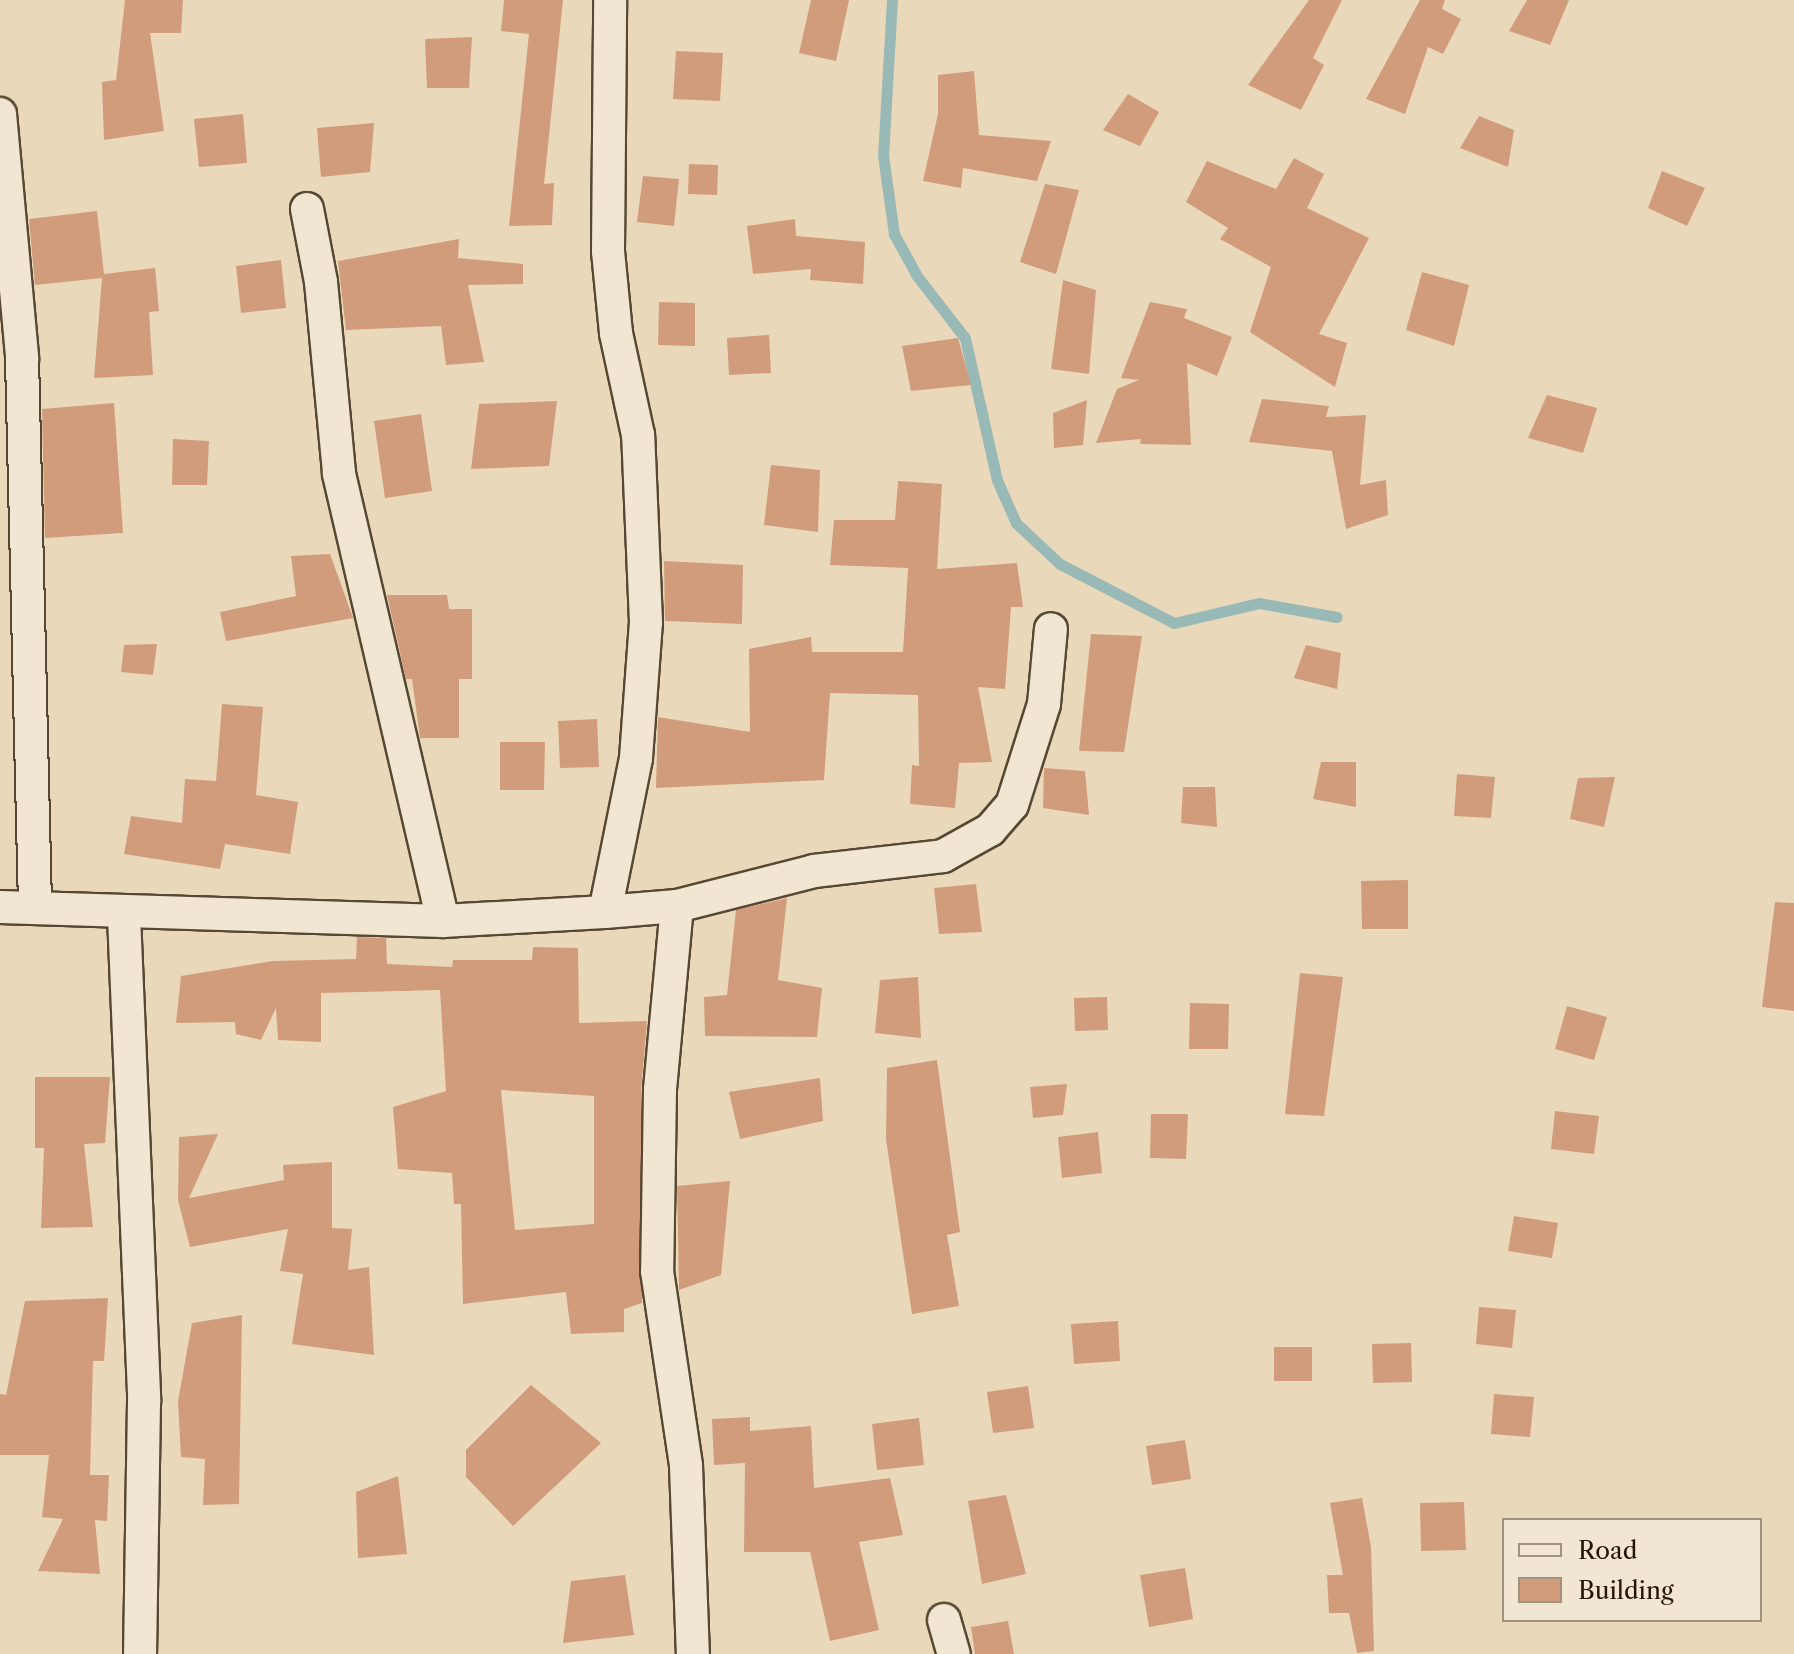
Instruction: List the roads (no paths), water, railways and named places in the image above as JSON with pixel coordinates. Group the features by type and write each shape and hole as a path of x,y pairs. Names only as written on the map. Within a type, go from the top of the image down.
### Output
{"street":[{"path":"605,912 636,758 646,622 638,435 616,333 608,251 610,0"},
{"path":"0,114 22,358 35,906"},
{"path":"307,209 321,282 339,474 443,921"},
{"path":"0,907 35,906 124,916 443,921 677,906 814,871 943,856 990,830 1012,805 1044,704 1051,629"},
{"path":"677,906 660,1090 657,1271 686,1466 693,1654"},
{"path":"124,916 144,1402 140,1654"},
{"path":"944,1620 954,1654"}],"waterway":[{"path":"892,0 883,155 894,234 917,276 965,338 997,480 1016,523 1060,564 1174,623 1259,603 1337,617"}]}
